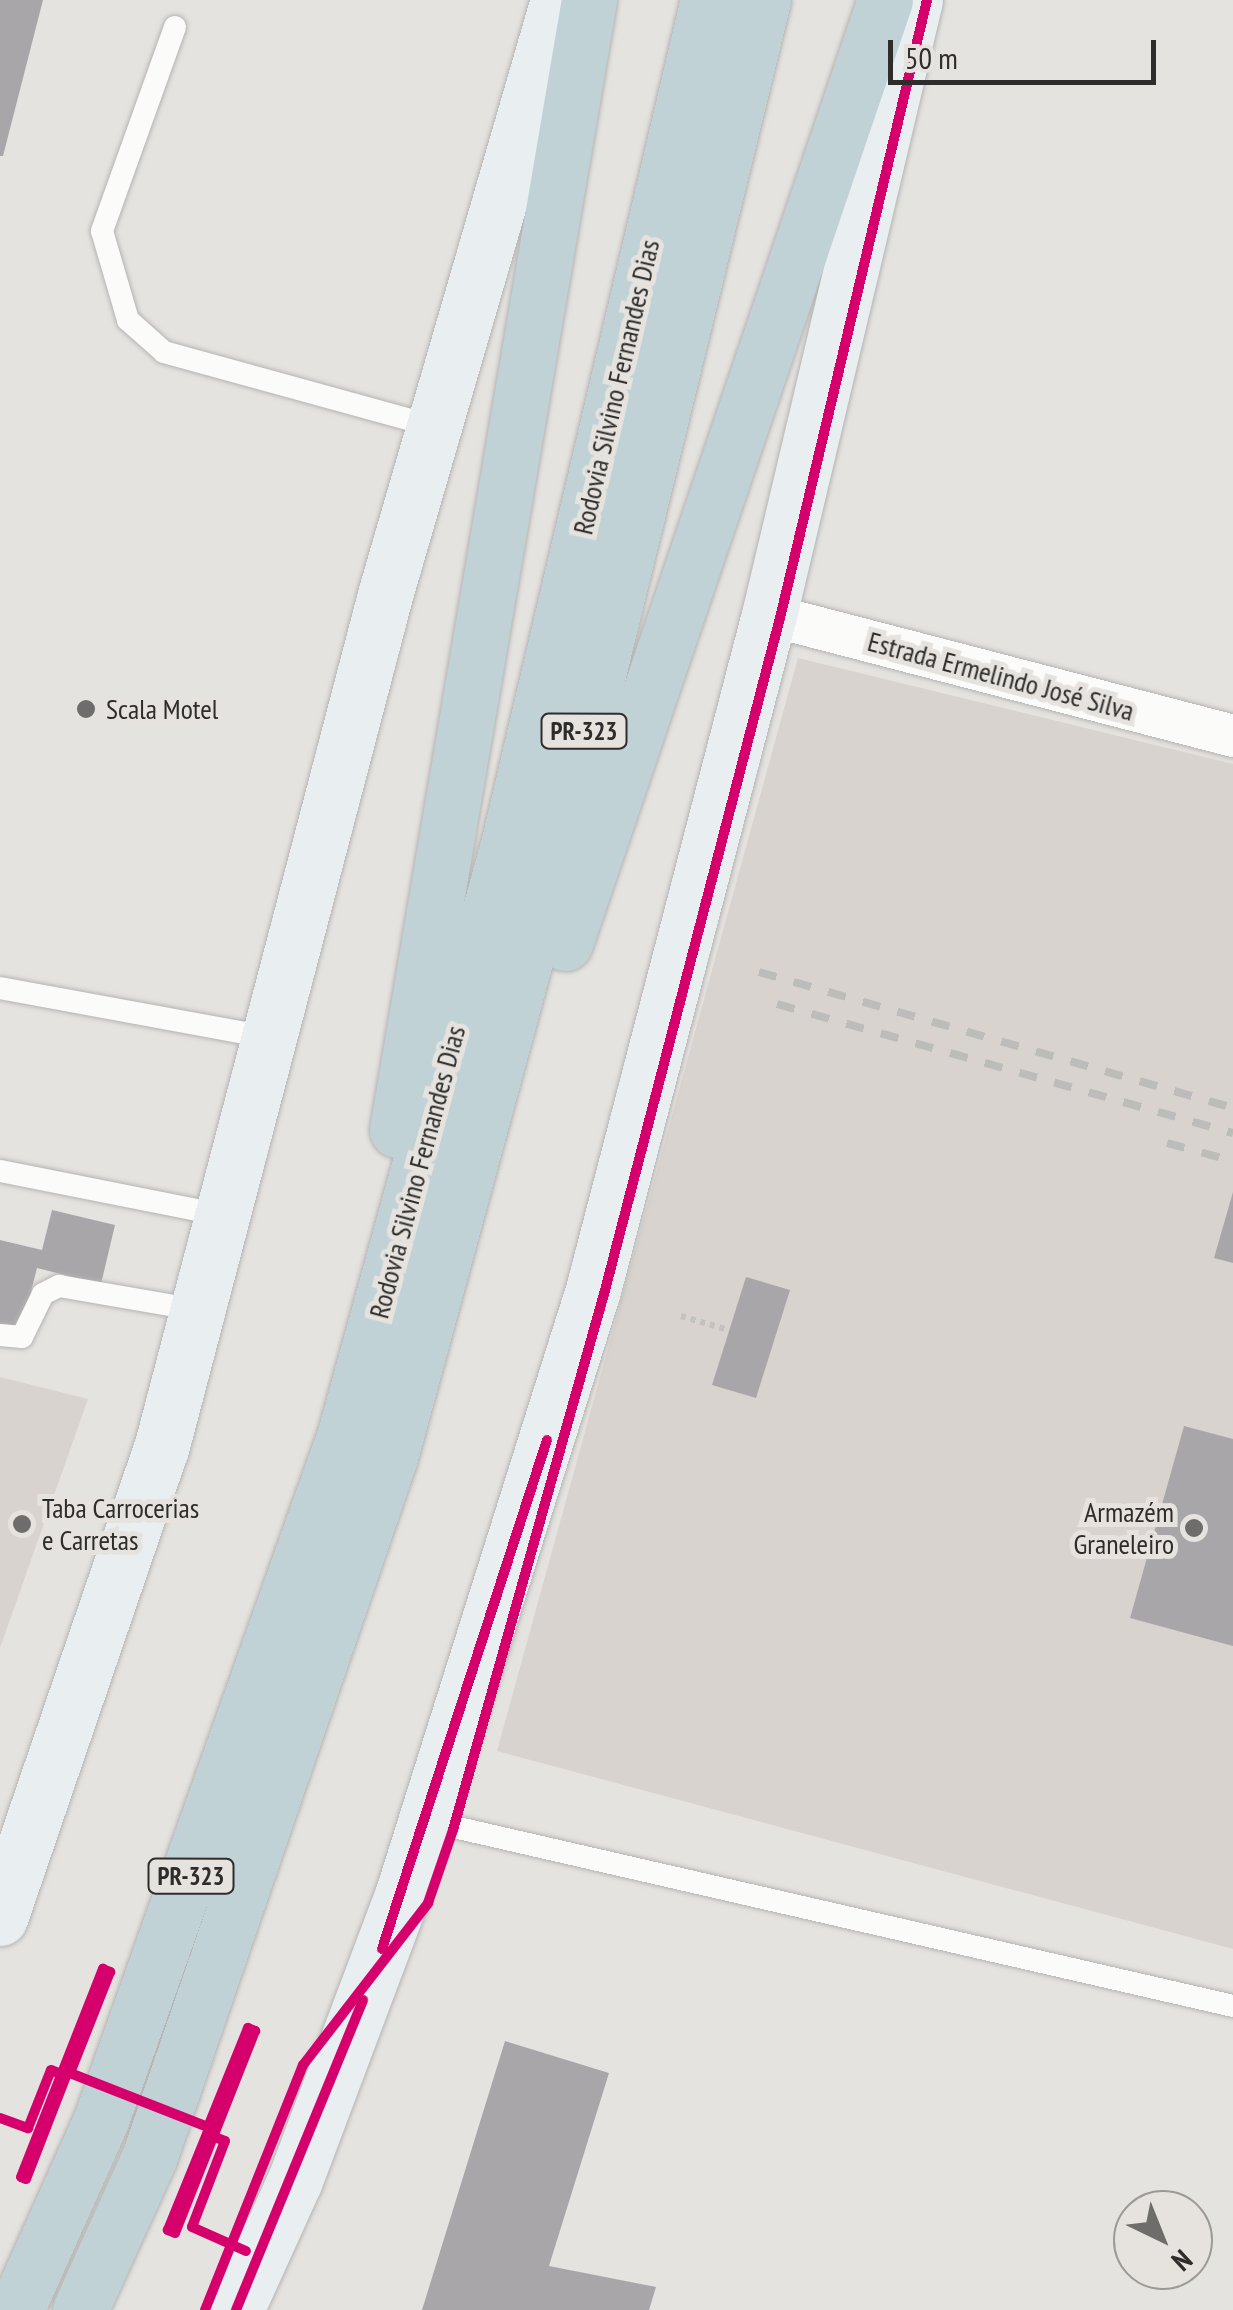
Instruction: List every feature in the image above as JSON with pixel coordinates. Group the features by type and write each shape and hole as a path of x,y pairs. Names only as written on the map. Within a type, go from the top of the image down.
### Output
{"highway":[{"path":"367,1446 589,0"},
{"name":"Rodovia Silvino Fernandes Dias","path":"16,2310 101,2120 367,1446 708,0"},
{"name":"Rodovia Silvino Fernandes Dias","path":"80,2310 149,2158 554,854 763,0"},
{"path":"367,1446 886,0"}],"street":[{"path":"0,1918 161,1448 433,426 558,0"},
{"path":"236,2310 294,2180 428,1821 593,1290 769,615 915,0"},
{"name":"Estrada Ermelindo José Silva","path":"769,615 1233,736"}],"lane":[{"path":"175,26 102,231 128,320 164,352 433,426"},
{"path":"0,988 268,1037"},
{"path":"0,1172 223,1214"},
{"path":"0,1335 22,1337 44,1294 59,1286 198,1310"},
{"path":"428,1821 1233,2006"}],"path":[{"path":"681,1316 729,1330"}],"shaded area":[{"path":"798,658 1233,764 1233,1949 497,1751"},
{"name":"Taba Carrocerias e Carretas","path":"0,1377 88,1399 0,1648"}],"building":[{"path":"0,0 43,0 3,156 0,156"},
{"path":"1233,1192 1233,1263 1214,1258"},
{"path":"52,1210 115,1225 101,1284 37,1268 20,1335 0,1330 0,1240 42,1250"},
{"path":"746,1277 790,1290 756,1398 712,1385"},
{"name":"Armazém Graneleiro","path":"1184,1426 1233,1439 1233,1646 1130,1618"},
{"path":"505,2041 609,2073 549,2266 656,2287 649,2310 422,2310"}],"railway":[{"path":"759,972 1233,1108"},
{"path":"777,1004 1233,1133"},
{"path":"1167,1143 1233,1161"}],"cycle path":[{"path":"205,2310 303,2065 428,1903 453,1830 604,1294 780,618 927,0"},
{"path":"382,1949 547,1440"},
{"path":"0,2118 28,2128 51,2070 66,2076 26,2179 21,2177 103,1969 110,1972 70,2073 208,2127 248,2028 255,2031 175,2233 168,2230 207,2134 225,2141 192,2227 246,2251"},
{"path":"236,2310 363,2000"}],"place":[{"name":"Scala Motel","path":"86,709"},
{"name":"Taba Carrocerias e Carretas","path":"22,1524"},
{"name":"Armazém Graneleiro","path":"1194,1528"}]}
